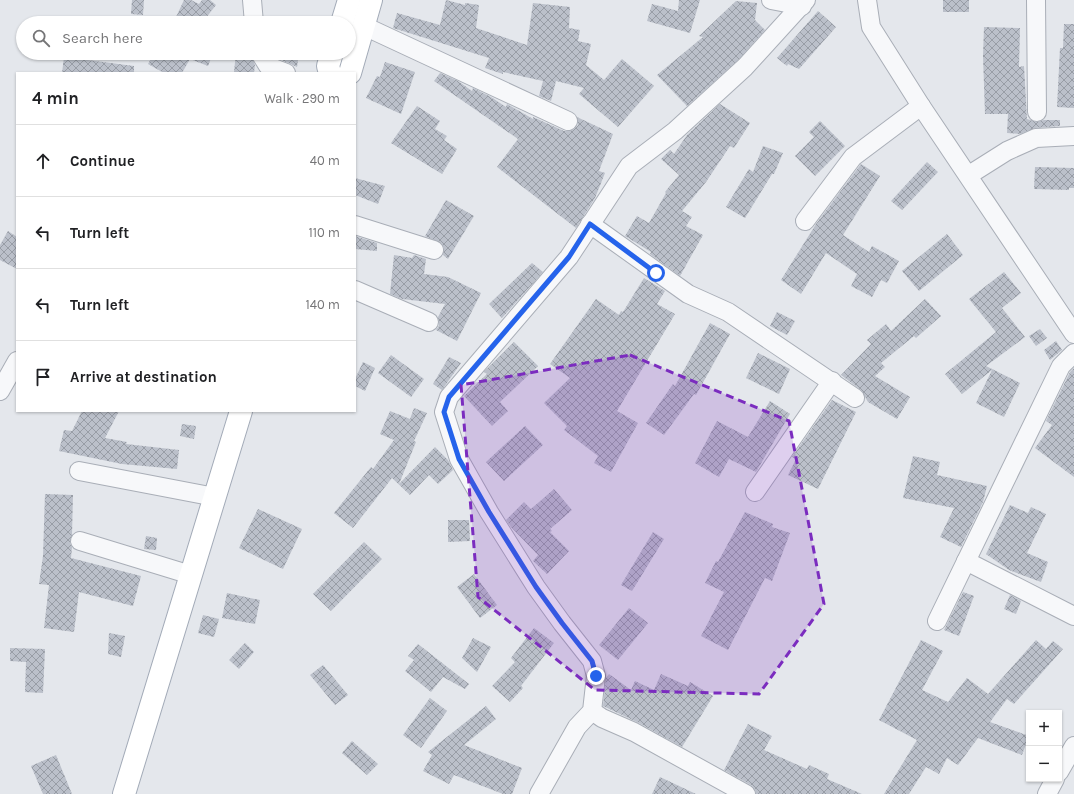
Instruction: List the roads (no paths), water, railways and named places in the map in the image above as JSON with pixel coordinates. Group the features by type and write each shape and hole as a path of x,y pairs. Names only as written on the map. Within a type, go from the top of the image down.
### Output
{"main road":[{"path":"356,54 370,9"},
{"path":"330,60 328,66 330,72"},
{"path":"350,72 354,60"},
{"path":"124,794 241,412"}],"street":[{"path":"252,0 253,16"},
{"path":"771,0 804,3"},
{"path":"867,0 871,27 921,106 969,175 1074,334"},
{"path":"1036,0 1037,112"},
{"path":"539,794 577,727 592,711 596,676 592,661 540,593 489,512 459,459 444,412 449,397 569,257 629,166 675,131 745,67 804,3"},
{"path":"370,9 568,121"},
{"path":"264,60 268,66 283,72"},
{"path":"805,221 853,158 921,106"},
{"path":"969,175 1007,151 1036,138 1074,136"},
{"path":"590,224 688,294 728,312 856,398"},
{"path":"356,225 434,250"},
{"path":"356,290 429,322"},
{"path":"937,621 1061,366 1074,353"},
{"path":"0,391 16,363"},
{"path":"755,492 832,381"},
{"path":"79,470 215,497"},
{"path":"80,541 191,575"},
{"path":"966,561 1074,616"},
{"path":"592,711 602,718 634,732 746,794"},
{"path":"1062,767 1074,746"},
{"path":"1047,794 1053,782"}]}
